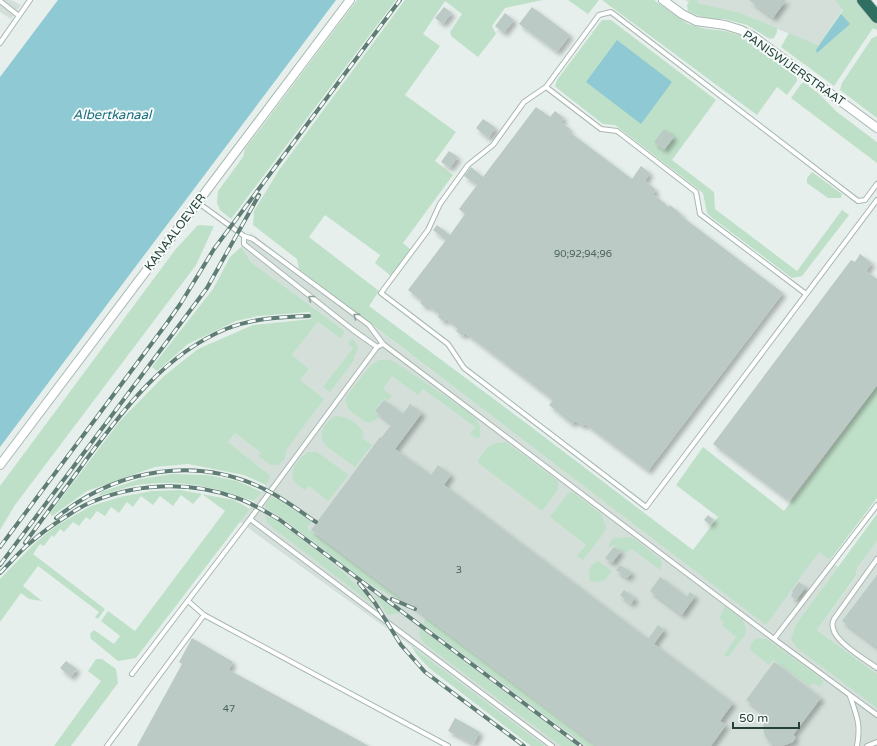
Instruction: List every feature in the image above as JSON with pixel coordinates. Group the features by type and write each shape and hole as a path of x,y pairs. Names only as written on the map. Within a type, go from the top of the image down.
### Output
{"highway":[{"path":"863,0 877,17"}],"street":[{"name":"KANAALOEVER","path":"0,465 350,0"},
{"name":"PANISWIJERSTRAAT","path":"663,0 682,14 696,21 725,25 741,30 754,37 877,128"}],"lane":[{"path":"0,43 30,0"},
{"path":"0,1 19,16"},
{"path":"877,184 865,200 858,201 611,12 599,15 546,87 524,102 493,145 468,165 440,204 428,230 381,293 448,344 464,368 646,507 877,200"},
{"path":"546,87 601,129 617,131 696,192 700,214 806,294"},
{"path":"197,202 244,236 253,239 369,325 383,344 877,715"},
{"path":"244,236 244,244 353,330 377,347"},
{"path":"132,674 250,519 377,347 383,344"},
{"path":"774,639 877,504"},
{"path":"250,519 552,746"},
{"path":"877,559 834,619 833,629 837,637 877,668"},
{"path":"188,601 204,615 448,746"},
{"path":"107,746 204,615"},
{"path":"850,695 858,718 860,731 857,746"},
{"path":"867,746 877,742"}],"shaded area":[{"path":"0,0 11,0 21,5 11,19 0,12"},
{"path":"685,0 835,0 843,9 818,45 745,18 696,8"},
{"path":"251,233 766,624 819,551 838,567 796,624 877,699 877,746 545,746 411,646 240,522 266,485 270,475 228,442 235,433 261,453 259,456 285,458 300,380 292,355 318,322 341,339 345,331 251,262 241,247"},
{"path":"877,541 877,674 817,630 856,577 857,568"}],"green space":[{"path":"357,0 396,0 231,219 220,210 217,203 218,191 243,157 245,149"},
{"path":"405,0 543,0 505,8 492,26 496,34 478,57 451,36 450,32 462,14 445,1 423,34 440,46 405,95 456,132 435,161 453,175 403,243 411,250 391,276 375,263 380,255 325,215 309,237 379,291 369,306 693,550 718,517 676,485 703,447 784,511 877,386 877,498 830,560 819,552 766,625 299,269 297,259 253,225 254,211 279,170"},
{"path":"568,0 599,0 588,14"},
{"path":"602,0 654,0 688,24 739,35 797,77 797,81 787,95 777,87 757,115"},
{"path":"690,0 697,0 698,3 740,13 777,28 777,32 774,38 770,39 747,25 725,19 710,19 696,15 688,11 687,5"},
{"path":"835,0 856,0 877,25 877,30 873,28 834,86 781,47 789,33 818,45 843,10"},
{"path":"602,20 611,20 716,100 672,160 714,192 715,209 797,271 842,210 849,215 802,276 792,278 711,217 707,213 703,193 615,125 603,124 555,86 557,80"},
{"path":"877,36 877,118 840,90 842,83 872,38"},
{"path":"804,82 818,93 837,112 877,142 877,163 791,98"},
{"path":"812,172 842,194 841,198 828,198 807,183 807,178"},
{"path":"198,225 214,226 196,265 15,505 0,530 0,486 175,250"},
{"path":"241,247 251,262 345,331 341,339 318,322 292,355 309,369 300,380 324,399 287,449 285,458 279,465 271,465 258,456 261,453 235,433 228,442 270,475 266,485 244,475 188,464 155,467 87,491 52,516 50,513 120,421 164,376 198,349 253,325 311,319 310,312 258,316 236,321 188,344 157,371 152,367 213,289 230,257"},
{"path":"352,338 358,346 353,358 355,359 330,392 323,387 353,348 348,344"},
{"path":"379,360 389,360 395,362 464,409 477,420 480,427 480,437 477,438 470,435 475,427 423,389 418,395 392,376 383,389 392,396 388,401 384,398 374,412 379,416 371,422 362,420 348,409 346,404 347,395 371,365"},
{"path":"335,416 344,417 356,423 364,433 362,438 372,445 355,467 326,446 323,442 323,430 328,422"},
{"path":"506,442 558,481 558,490 542,511 477,462 488,447"},
{"path":"308,452 317,452 349,475 328,501 309,486 305,490 293,479 292,475 294,467"},
{"path":"172,474 208,475 237,481 262,492 254,501 211,488 183,484 154,483 133,486 99,496 101,492 140,479"},
{"path":"180,490 202,494 193,504 181,495 173,506 160,496 153,505 141,496 133,507 127,502 119,513 111,507 105,516 97,511 90,520 86,517 79,526 73,522 64,532 60,529 54,537 52,535 44,546 40,544 33,554 105,609 98,619 95,617 99,612 38,566 23,586 42,601 29,599 21,593 0,622 0,579 35,543 56,526 91,506 120,497 152,491"},
{"path":"573,492 602,515 606,528 583,560 577,556 586,545 550,517 567,494"},
{"path":"202,494 234,500 250,509 136,658 118,661 91,639 90,634 94,630 114,644 120,636 101,621 108,611 135,631 225,511"},
{"path":"271,497 279,499 311,522 307,528 405,602 368,582 266,508 265,505"},
{"path":"877,514 877,541 857,568 856,576 817,630 877,674 877,708 797,648 791,639 796,624"},
{"path":"265,516 276,520 327,559 362,591 372,604 273,528 267,522"},
{"path":"629,537 636,540 661,560 662,564 660,570 632,549 624,553 613,545 610,548 610,542 614,538"},
{"path":"598,561 612,571 604,581 591,582 589,576 591,567"},
{"path":"377,596 400,613 388,615 375,597"},
{"path":"725,606 743,620 746,630 745,635 728,657 724,655 736,637 722,625 724,622 719,619"},
{"path":"426,618 595,746 586,746 423,624"},
{"path":"420,628 577,746 561,746 425,644 420,637"},
{"path":"757,638 767,639 823,680 823,683 820,687 813,683 810,686 773,660 769,665 750,650 750,646"},
{"path":"411,646 545,746 531,746 429,668"},
{"path":"96,659 102,659 116,669 118,683 71,746 54,746 101,681 88,671"}],"water":[{"name":"Albertkanaal","path":"58,0 336,0 0,447 0,77"},
{"path":"841,14 850,24 817,53 816,50"},
{"path":"617,40 672,82 641,124 586,82"}],"building":[{"path":"749,0 786,0 773,18"},
{"path":"444,7 452,13 443,24 435,18"},
{"path":"532,7 570,35 557,52 519,24"},
{"path":"505,13 514,20 504,33 495,26"},
{"path":"536,107 550,117 555,111 564,118 561,122 570,129 568,131 632,179 641,166 650,173 645,181 656,190 653,194 669,207 670,205 682,215 681,216 783,293 648,471 585,424 583,426 575,421 572,424 549,405 553,400 465,333 463,336 456,331 458,329 446,319 444,322 438,317 439,314 427,305 425,307 420,303 422,301 408,290 446,240 433,230 437,225 450,235 465,214 459,209 477,185 464,176 471,167 483,177"},
{"path":"483,119 496,128 488,138 476,128"},
{"path":"664,129 674,137 664,150 654,142"},
{"path":"449,151 458,157 450,168 441,162"},
{"path":"860,254 872,263 866,271 877,279 877,385 789,501 713,444 851,260 855,262"},
{"path":"384,400 403,414 410,404 422,413 395,449 431,475 438,465 451,475 444,485 648,639 658,625 664,630 654,644 733,703 720,721 726,725 711,746 598,746 311,530 380,437 381,438 392,424 375,411"},
{"path":"708,515 714,520 710,525 704,520"},
{"path":"614,547 621,551 612,563 605,558"},
{"path":"620,565 632,573 627,578 616,570"},
{"path":"877,575 877,647 842,621"},
{"path":"660,577 687,597 690,592 695,596 682,615 650,591"},
{"path":"799,582 806,587 796,600 791,596 792,591"},
{"path":"624,590 635,598 631,604 620,595"},
{"path":"192,638 233,662 229,670 369,746 137,746 182,664 179,662"},
{"path":"66,661 77,669 71,677 60,668"},
{"path":"774,662 821,698 793,735 796,737 793,742 777,746 770,742 765,736 763,728 764,721 768,716 746,700"},
{"path":"455,718 480,732 474,744 448,731"}],"railway":[{"path":"0,547 167,323 214,249 400,0"},
{"path":"0,565 207,288 259,195"},
{"path":"25,543 115,422 147,385 165,368 204,340 236,325 267,319 309,316"},
{"path":"56,518 80,501 105,488 132,478 159,472 187,470 215,473 243,480 276,495 316,522"},
{"path":"0,573 26,546 48,529 80,507 103,498 122,492 160,486 199,488 218,492 248,502 280,520 581,746"},
{"path":"359,583 375,603 401,645 425,672 524,746"},
{"path":"392,599 415,609"}]}
